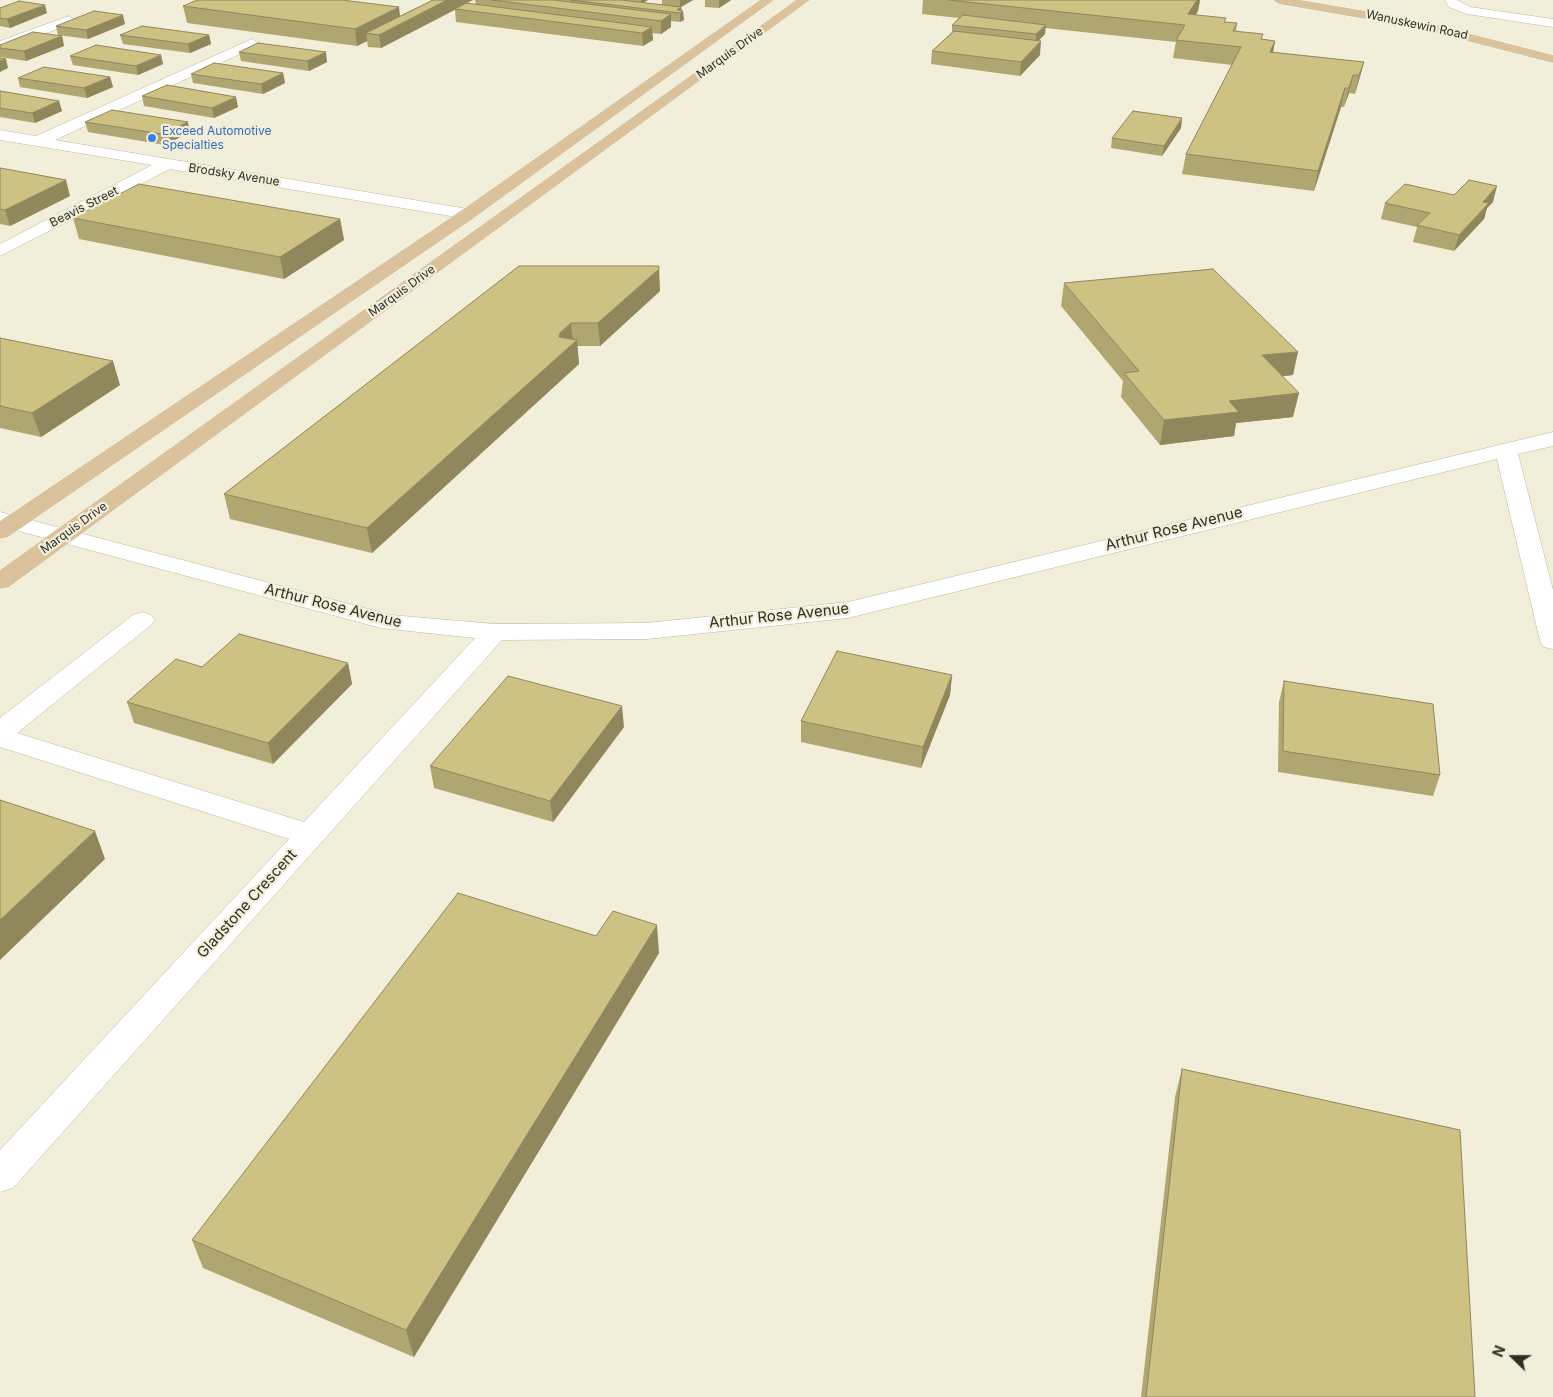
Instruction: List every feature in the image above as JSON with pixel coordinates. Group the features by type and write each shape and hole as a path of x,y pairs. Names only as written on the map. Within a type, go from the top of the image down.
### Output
{"main road":[{"name":"Marquis Drive","path":"4,524 468,214 768,0"},
{"name":"Marquis Drive","path":"0,582 804,0"},
{"name":"Wanuskewin Road","path":"1279,0 1413,23 1553,59"},
{"name":"Wanuskewin Road","path":"1336,0 1455,23 1553,48"}],"street":[{"path":"1451,0 1453,4 1467,10 1553,23"},
{"path":"0,46 68,20"},
{"path":"39,141 252,43"},
{"name":"Brodsky Avenue","path":"0,135 468,214"},
{"name":"Beavis Street","path":"0,251 167,164"},
{"name":"Arthur Rose Avenue","path":"4,524 64,535 390,623 495,632 647,631 848,610 1272,506 1553,440"},
{"path":"1506,451 1553,641"},
{"path":"0,732 142,620"},
{"name":"Gladstone Crescent","path":"0,1176 495,632"},
{"path":"0,737 310,835"}],"building":[{"path":"197,0 342,0 399,7 355,29 183,6"},
{"path":"433,0 447,0 379,35 366,33"},
{"path":"492,0 553,0 671,14 661,21"},
{"path":"571,0 621,0 681,7 677,10 683,11 680,13"},
{"path":"949,0 1197,0 1188,14 1226,18 1224,22 1237,23 1233,31 1263,34 1261,39 1275,41 1270,52 1364,62 1359,75 1353,75 1349,88 1345,88 1318,171 1186,154 1241,47 1176,40 1185,25"},
{"path":"19,1 45,5 7,19 0,18 0,8"},
{"path":"466,3 652,27 642,33 455,9"},
{"path":"94,11 123,15 86,30 56,26"},
{"path":"963,15 1046,25 1036,34 952,25"},
{"path":"142,26 209,35 188,44 120,35"},
{"path":"954,31 1041,41 1021,62 932,51"},
{"path":"33,32 62,36 24,51 0,48 0,45"},
{"path":"258,43 326,52 307,61 239,52"},
{"path":"96,45 161,55 136,66 70,56"},
{"path":"214,63 283,73 261,84 191,74"},
{"path":"44,67 110,77 84,88 18,78"},
{"path":"167,85 236,97 212,108 142,96"},
{"path":"0,91 59,101 32,113 0,108"},
{"path":"112,110 188,122 162,134 85,122"},
{"path":"1133,111 1182,118 1164,146 1112,138"},
{"path":"0,168 66,180 5,210 0,209"},
{"path":"1469,180 1497,186 1483,202 1489,203 1459,235 1417,225 1430,213 1385,203 1405,184 1454,195"},
{"path":"139,184 340,219 280,257 73,218"},
{"path":"519,266 659,266 659,269 598,323 571,323 560,333 559,337 577,340 367,528 224,494"},
{"path":"1213,269 1298,352 1262,355 1299,393 1229,401 1239,412 1164,420 1124,373 1139,371 1064,283"},
{"path":"0,338 113,361 32,413 0,406"},
{"path":"239,634 348,663 268,743 127,702 176,659 202,667"},
{"path":"837,651 952,675 923,747 801,721"},
{"path":"508,676 622,706 550,801 430,766"},
{"path":"1284,681 1433,704 1440,775 1283,751"},
{"path":"0,800 95,831 0,920"},
{"path":"458,893 596,936 613,911 657,925 406,1330 192,1240"},
{"path":"1182,1069 1460,1130 1475,1397 1146,1397"}],"place":[{"name":"Exceed Automotive Specialties","path":"152,138"}]}
